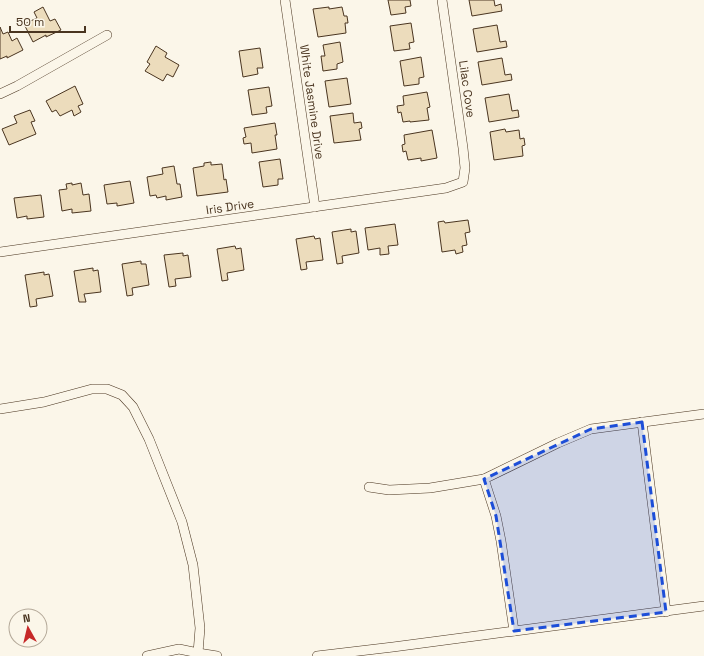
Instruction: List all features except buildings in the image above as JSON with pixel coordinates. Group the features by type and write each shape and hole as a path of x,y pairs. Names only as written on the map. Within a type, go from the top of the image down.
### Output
{"street":[{"name":"White Jasmine Drive","path":"285,0 316,207"},
{"name":"Lilac Cove","path":"442,0 464,148 465,168 463,182"},
{"path":"0,94 17,86 107,35"},
{"name":"Iris Drive","path":"0,252 446,188 463,182"},
{"path":"0,409 44,402 92,388 107,389 122,395 133,406 149,439 182,522 193,565 200,628 198,655"},
{"path":"369,487 388,490 430,488 484,480 558,443 591,429 704,414"},
{"path":"642,422 666,612"},
{"path":"484,480 496,516 501,541 514,631"},
{"path":"317,656 704,606"},
{"path":"148,656 179,649 198,655 217,656"}],"highlighted area":[{"path":"642,422 666,612 514,631 496,516 484,479 591,429"}]}
